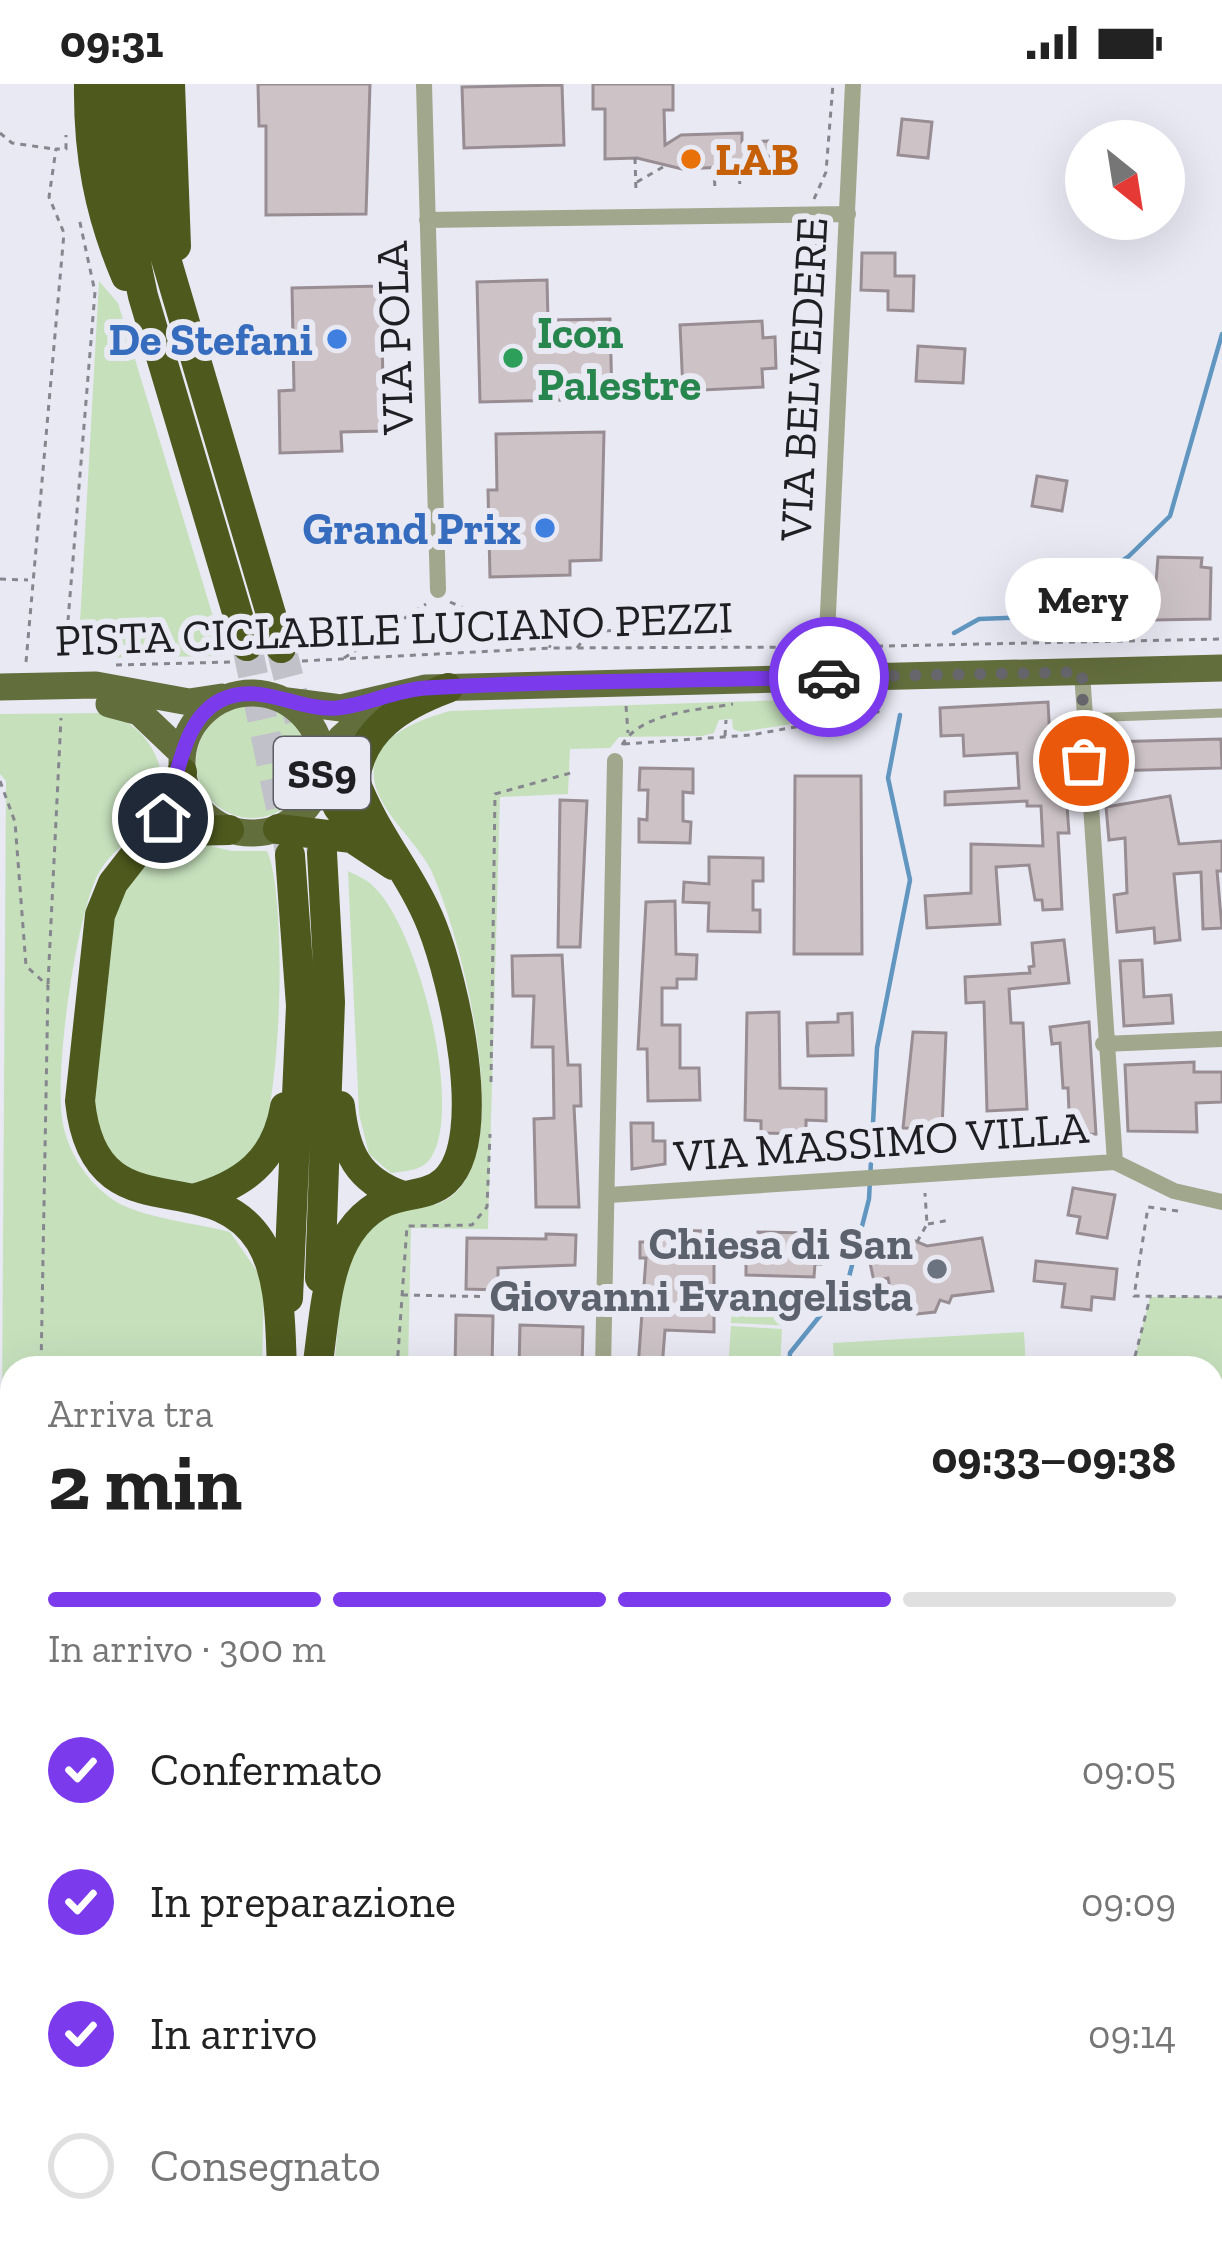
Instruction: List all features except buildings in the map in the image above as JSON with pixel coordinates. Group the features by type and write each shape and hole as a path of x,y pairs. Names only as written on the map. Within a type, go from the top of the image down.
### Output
{"highway":[{"path":"89,84 94,176 103,222 166,374"},
{"path":"115,84 120,186 166,374 248,654"},
{"path":"142,84 151,208 288,655"},
{"path":"170,84 174,228 202,375"},
{"path":"318,1356 327,1300 347,1232 359,1218 403,1196 442,1184 467,1147 452,998 433,928 363,804 355,781 358,758 377,728 448,688"},
{"path":"182,762 163,818 112,883 100,914 82,1078 83,1128 118,1181 153,1195 193,1199 230,1212 262,1244 276,1292 283,1356"},
{"path":"322,770 338,807 369,847 409,883"},
{"path":"139,852 189,831 229,830"},
{"path":"369,847 332,833 284,842 344,1142 369,1180 403,1196"},
{"path":"285,1356 315,1004 322,853"},
{"path":"193,1199 242,1181 275,1142 315,1004"},
{"path":"315,1004 317,1356"}],"main road":[{"name":"SS9","path":"0,687 96,685 189,702 251,693 340,708 400,692 448,688 1222,668"},
{"name":"SS9","path":"0,703 120,706 153,722 182,762 192,801 229,830 284,842 308,807 322,770 362,717 400,692"},
{"name":"SS9","path":"182,762 199,717 232,695"},
{"name":"SS9","path":"286,701 317,735 322,770"}],"street":[{"name":"VIA POLA","path":"424,84 438,590"},
{"name":"VIA BELVEDERE","path":"825,677 819,641 853,84"},
{"path":"427,220 848,214"},
{"path":"1082,672 1103,1043 1115,1162"},
{"path":"603,1356 615,761"},
{"path":"1103,1043 1222,1040"},
{"name":"VIA MASSIMO VILLA","path":"609,1196 1115,1162 1174,1191 1222,1202"}],"lane":[{"path":"1083,718 1222,713"}],"path":[{"path":"815,497 822,266 813,238 813,214 815,190 826,172 833,84"},
{"path":"65,128 68,163"},
{"path":"0,133 12,143 66,149"},
{"path":"26,669 30,580 64,233 49,197 56,149"},
{"path":"635,158 636,192"},
{"path":"740,166 740,189"},
{"path":"636,183 663,167"},
{"path":"714,168 715,190"},
{"path":"65,657 94,292 76,199"},
{"path":"0,579 30,580"},
{"path":"341,660 438,596 552,648"},
{"path":"577,647 589,632 708,624 717,627 723,640"},
{"name":"PISTA CICLABILE LUCIANO PEZZI","path":"288,655 341,660 577,647 1222,638"},
{"path":"803,647 819,641"},
{"name":"PISTA CICLABILE LUCIANO PEZZI","path":"114,665 248,654"},
{"path":"737,704 658,720 629,734 621,746 640,740 725,738 868,715 878,712 884,693"},
{"path":"626,705 629,734"},
{"path":"41,1356 48,986 61,718"},
{"path":"725,738 726,720"},
{"path":"0,781 15,822 26,966 48,986"},
{"path":"917,1242 927,1224 924,1186"},
{"path":"1171,1209 1148,1207 1134,1296 1222,1297"},
{"path":"927,1224 950,1220"},
{"path":"402,1295 507,1297"},
{"path":"1135,1356 1150,1297"}],"green space":[{"path":"99,281 118,303 225,656 78,658"},
{"path":"878,697 872,711 741,732 733,729 732,719 719,720 714,733 702,736 619,737 610,748 570,749 568,794 500,797 488,1229 411,1228 408,1356 335,1356 342,1283 362,1229 390,1212 432,1205 454,1194 472,1167 480,1130 477,1036 456,941 431,870 386,808 374,781 377,756 392,737 450,711"},
{"path":"252,706 273,710 291,723 304,741 308,762 304,783 291,801 273,814 252,818 231,814 213,801 200,783 196,762 200,741 213,723 231,710"},
{"path":"108,713 137,730 156,757 161,788 156,804 99,873 87,905 64,1034 64,1130 87,1176 115,1201 154,1216 230,1232 264,1281 262,1356 2,1356 6,781 0,774 0,714"},
{"path":"185,840 232,851 267,851 274,875 280,956 276,1053 264,1132 244,1167 198,1183 133,1179 100,1141 92,1107 116,906 139,871"},
{"path":"348,871 370,883 405,936 439,1057 440,1131 429,1161 408,1171 391,1173 369,1154 359,1114"},
{"path":"733,1293 794,1296 792,1326 731,1323"},
{"path":"1150,1297 1222,1297 1222,1356 1135,1356"},
{"path":"731,1326 782,1329 781,1356 729,1356"},
{"path":"1024,1332 1025,1356 834,1356 833,1343"}],"waterway":[{"path":"954,633 979,619 1030,617 1062,601 1129,556 1170,516 1222,334"},
{"path":"790,1356 848,1281 869,1199 877,1048 910,880 888,778 900,715"}],"tunnel":[{"path":"247,646 290,851"},
{"path":"281,648 308,753 322,853"}],"way so far":[{"path":"829,677 1082,672 1084,761"}],"place":[{"name":"LAB","path":"691,159"},
{"name":"De Stefani","path":"337,339"},
{"name":"Icon Palestre","path":"513,358"},
{"name":"Grand Prix","path":"545,528"},
{"name":"Mery","path":"1084,761"},
{"name":"Chiesa di San Giovanni Evangelista","path":"937,1269"}],"route":[{"path":"163,818 182,772 182,753 191,728 208,708 232,695 269,695 311,708 340,708 425,688 829,677"}]}
